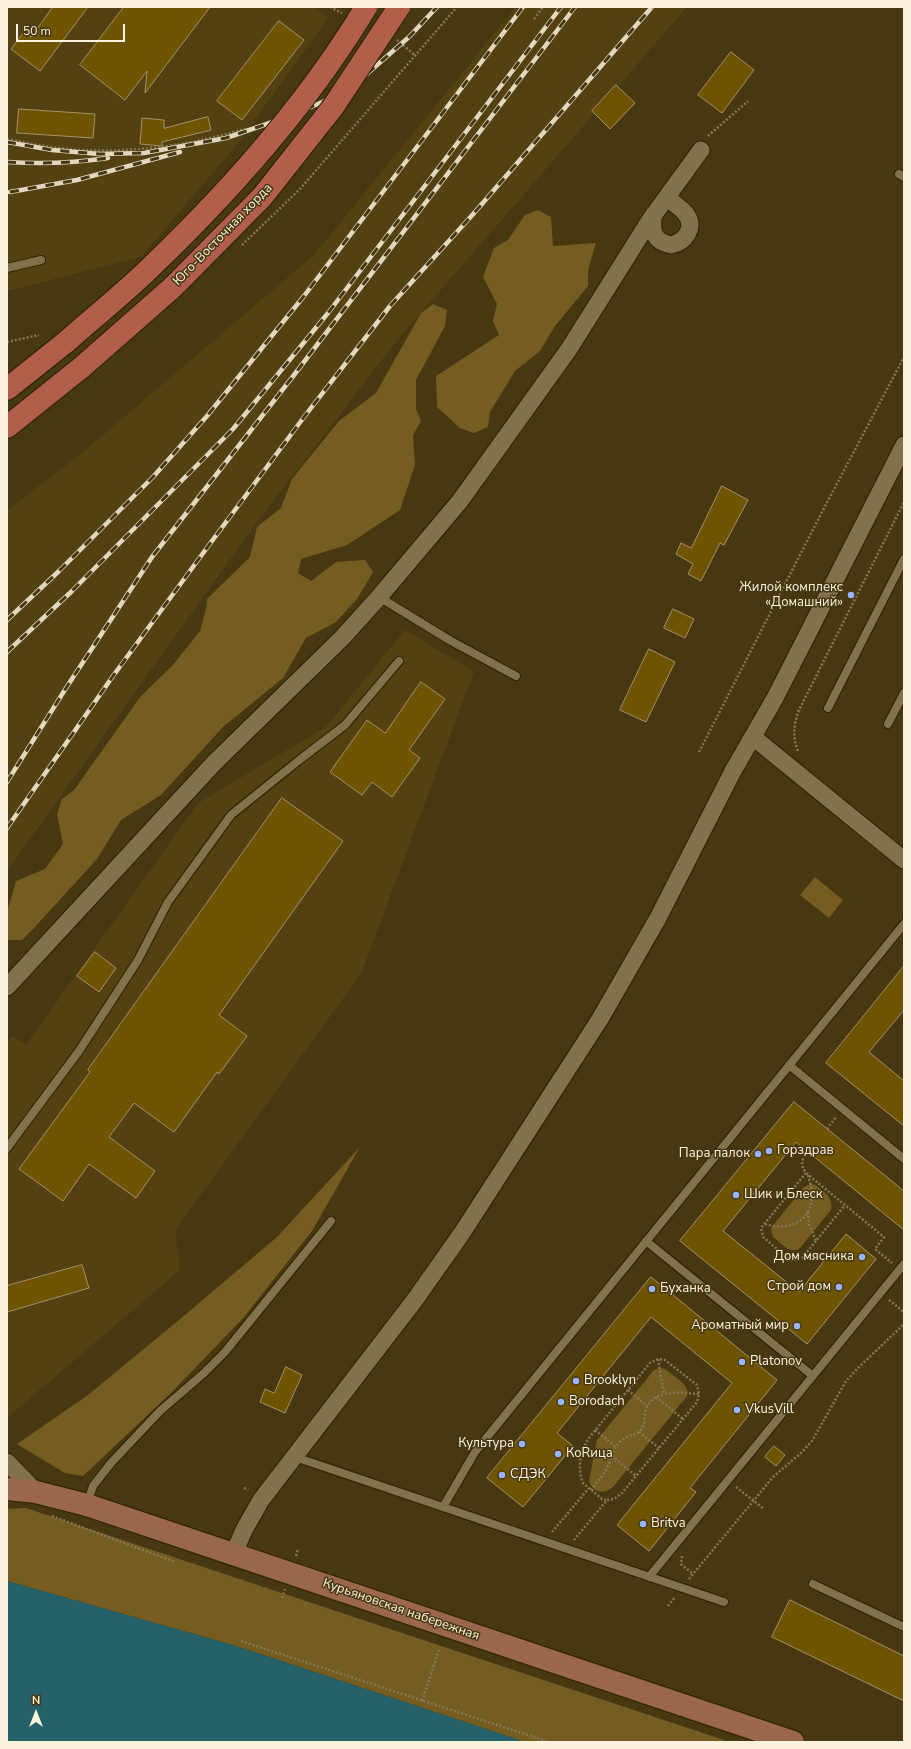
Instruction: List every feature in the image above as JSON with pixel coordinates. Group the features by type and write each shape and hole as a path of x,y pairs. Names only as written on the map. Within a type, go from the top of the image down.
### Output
{"main road":[{"path":"7,389 66,342 154,265 240,176 310,90 366,7"},
{"name":"Юго-Восточная хорда","path":"7,427 82,367 173,287 262,197 333,107 399,7"},
{"name":"Курьяновская набережная","path":"7,1489 36,1492 87,1504 793,1742"}],"street":[{"path":"7,987 214,763 342,638 379,597 460,501 569,348 654,214 667,198 704,143"},
{"path":"625,260 634,251 643,247 653,244 671,245 684,240 690,229 687,216 667,198"},
{"path":"654,214 652,230 659,241 665,244"},
{"path":"234,1553 244,1530 261,1500 382,1345 462,1233 600,1019 658,918 734,771 775,698 904,445"},
{"path":"753,737 904,860"},
{"path":"7,1462 36,1492"}],"lane":[{"path":"7,268 41,260"},
{"path":"828,708 904,559"},
{"path":"379,597 451,641 516,676"},
{"path":"7,1148 80,1051 138,960 168,902 231,815 298,761 345,726 399,661"},
{"path":"888,724 904,693"},
{"path":"443,1507 475,1452 904,924"},
{"path":"789,1066 904,1159"},
{"path":"87,1504 93,1486 111,1463 160,1411 204,1373 225,1352 331,1221"},
{"path":"646,1241 813,1376"},
{"path":"649,1577 902,1267"},
{"path":"295,1457 724,1602"},
{"path":"813,1584 904,1627"}],"path":[{"path":"241,246 300,190 457,7"},
{"path":"534,19 543,7"},
{"path":"704,143 748,101"},
{"path":"7,139 53,147 101,150 144,149 225,135 248,128"},
{"path":"7,342 39,335"},
{"path":"699,752 822,512 904,357"},
{"path":"798,751 794,742 794,734 798,712 904,502"},
{"path":"808,1152 802,1159 801,1164 807,1174 812,1195 808,1211 809,1224 816,1241"},
{"path":"807,1174 884,1237 875,1249 902,1267"},
{"path":"807,1174 761,1228 763,1237 790,1260 797,1260 803,1257 845,1205"},
{"path":"764,1224 773,1227 786,1227 799,1221 808,1211"},
{"path":"880,1293 904,1312"},
{"path":"668,1606 773,1477 801,1453 812,1441 846,1381 904,1324"},
{"path":"658,1359 664,1394"},
{"path":"658,1359 668,1362 697,1385 699,1394 697,1402 618,1497 607,1500 602,1499 583,1483 580,1472 580,1464 585,1444 650,1363 658,1359"},
{"path":"628,1390 647,1406"},
{"path":"545,1542 605,1472 616,1447 627,1436 639,1432 644,1424 647,1406 656,1397 664,1394 699,1394"},
{"path":"656,1397 683,1419"},
{"path":"595,1430 616,1447"},
{"path":"639,1432 659,1448"},
{"path":"611,1456 636,1476"},
{"path":"728,1480 764,1509"},
{"path":"244,1488 248,1490"},
{"path":"567,1549 607,1500"},
{"path":"48,1515 176,1562"},
{"path":"295,1559 298,1549"},
{"path":"282,1598 286,1589"},
{"path":"241,1641 549,1742"},
{"path":"422,1700 439,1650"}],"shaded area":[{"path":"7,7 313,7 328,18 239,142 141,257 7,291"},
{"path":"516,7 687,7 398,339 254,526 7,871 7,511 83,452 314,255"},
{"path":"538,210 551,217 553,246 596,243 588,270 588,286 555,326 540,351 515,371 490,412 488,427 474,433 460,428 437,407 436,376 499,335 493,321 497,304 483,277 494,248 508,240 525,215"},
{"path":"433,304 447,310 445,326 416,380 416,409 421,421 413,435 415,465 400,510 347,545 301,559 298,573 311,581 336,562 365,560 373,572 357,599 336,622 306,638 283,678 223,727 161,795 121,820 97,859 22,940 7,940 7,912 16,881 45,869 63,844 57,814 62,799 74,790 141,696 173,665 200,631 207,605 207,599 250,557 257,527 281,508 292,479 339,421 376,393 421,313"},
{"path":"405,630 474,672 361,974 175,1230 180,1270 7,1418 7,1043 12,1036 26,1045 198,803 326,727"},
{"path":"815,877 843,900 829,918 800,895"},
{"path":"360,1147 312,1231 244,1317 172,1392 83,1476 65,1473 17,1444 88,1395 277,1237"},
{"path":"811,1184 815,1185 828,1195 832,1205 831,1210 800,1248 796,1250 789,1249 773,1237 771,1228 804,1187"},
{"path":"660,1368 665,1369 684,1384 688,1392 687,1396 613,1487 610,1490 599,1492 593,1488 589,1481 597,1440 654,1370"},
{"path":"26,1508 724,1740 724,1742 525,1742 236,1646 7,1581 7,1509"}],"water":[{"path":"7,1581 236,1646 525,1742 7,1742"}],"building":[{"path":"53,7 88,7 40,71 11,49 24,32 31,37"},
{"path":"124,7 210,7 145,93 147,71 125,100 80,65"},
{"path":"279,21 304,40 242,120 217,101"},
{"path":"731,52 754,70 722,113 698,95"},
{"path":"616,85 635,103 610,129 592,111"},
{"path":"19,109 95,114 93,138 17,133"},
{"path":"208,117 211,130 162,142 162,146 140,144 142,118 164,120 164,128"},
{"path":"722,486 748,500 724,545 720,543 701,581 688,574 693,564 676,554 681,543 691,548"},
{"path":"673,609 694,619 685,638 664,628"},
{"path":"649,649 675,662 646,722 620,710"},
{"path":"421,682 445,699 409,750 420,758 392,797 372,782 362,795 330,772 367,720 385,733"},
{"path":"282,798 343,841 219,1015 247,1036 219,1074 217,1072 174,1132 134,1103 109,1137 155,1171 136,1198 89,1164 63,1201 19,1169 90,1072 88,1070"},
{"path":"95,952 116,968 99,992 77,976"},
{"path":"904,966 904,1010 869,1052 904,1081 904,1126 826,1063"},
{"path":"794,1102 904,1191 904,1230 796,1142 723,1231 799,1292 846,1234 876,1259 807,1344 680,1241"},
{"path":"82,1265 89,1288 7,1312 7,1286"},
{"path":"651,1277 777,1380 690,1488 696,1492 649,1551 617,1525 732,1383 651,1317 557,1433 573,1446 523,1507 487,1478"},
{"path":"286,1367 302,1375 285,1413 260,1402 265,1389 274,1393"},
{"path":"774,1446 785,1455 776,1466 765,1457"},
{"path":"790,1600 904,1656 904,1701 772,1637"}],"railway":[{"path":"7,142 52,150 100,154 144,153 226,138 293,115 340,94 361,79 409,37 437,7"},
{"path":"7,620 59,571 153,477 207,416 304,296 523,7"},
{"path":"7,652 72,591 233,429 328,313 561,7"},
{"path":"7,782 66,688 152,557 294,375 575,7"},
{"path":"7,828 113,676 209,545 304,417 390,306 475,212 652,7"},
{"path":"10,192 77,180 180,152"},
{"path":"7,162 58,163 108,158"}],"place":[{"name":"Жилой комплекс «Домашний»","path":"851,595"},
{"name":"Горздрав","path":"769,1151"},
{"name":"Пара палок","path":"758,1154"},
{"name":"Шик и Блеск","path":"736,1195"},
{"name":"Дом мясника","path":"862,1257"},
{"name":"Строй дом","path":"839,1287"},
{"name":"Буханка","path":"652,1289"},
{"name":"Ароматный мир","path":"797,1326"},
{"name":"Platonov","path":"742,1362"},
{"name":"Brooklyn","path":"576,1381"},
{"name":"Borodach","path":"561,1402"},
{"name":"VkusVill","path":"737,1410"},
{"name":"Культура","path":"522,1444"},
{"name":"КоRица","path":"558,1454"},
{"name":"СДЭК","path":"502,1475"},
{"name":"Britva","path":"643,1524"}]}
